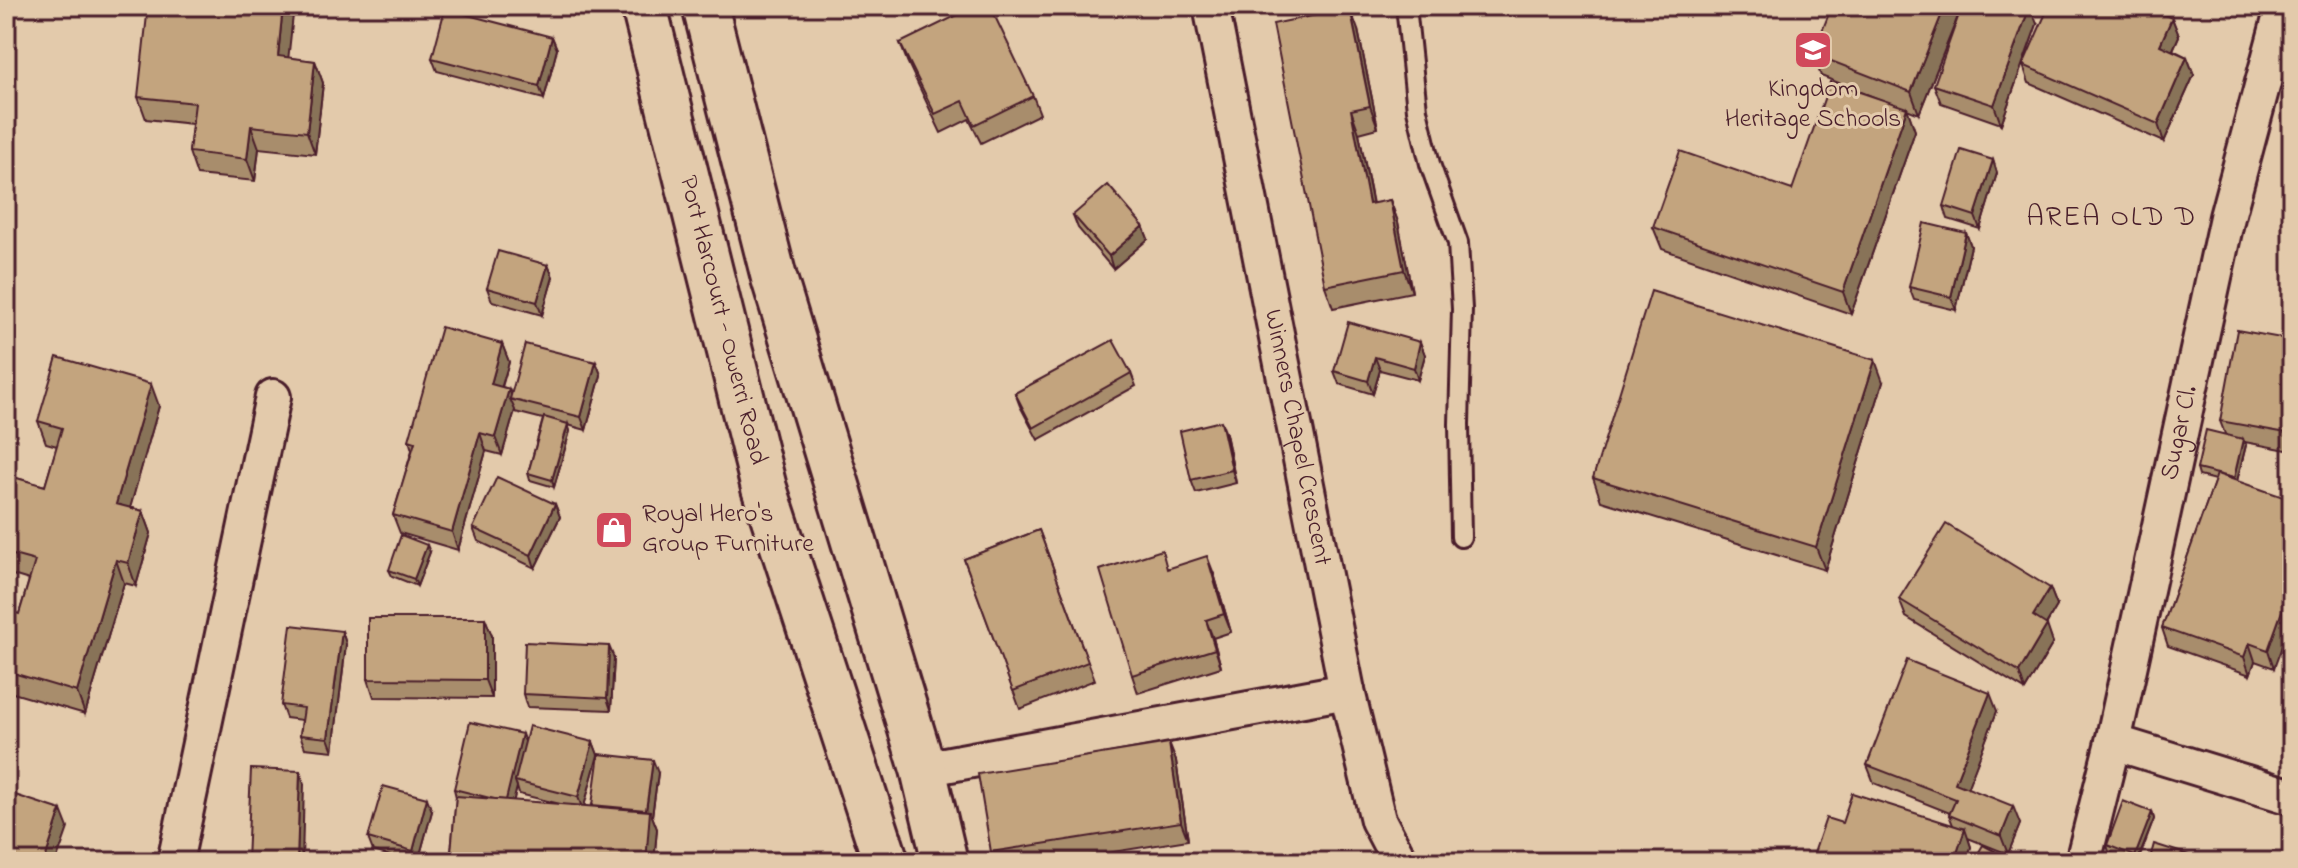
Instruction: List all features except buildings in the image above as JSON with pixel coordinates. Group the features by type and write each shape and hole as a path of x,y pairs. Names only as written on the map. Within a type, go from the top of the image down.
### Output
{"main road":[{"name":"Port Harcourt - Owerri Road","path":"644,6 764,488 886,862"},
{"path":"705,6 774,278 923,769 945,862"},
{"path":"683,163 739,140"}],"street":[{"name":"Winners Chapel Crescent","path":"1211,6 1347,691 1378,820 1400,862"},
{"name":"Sugar Cl.","path":"2083,862 2113,742 2227,217 2285,6"},
{"path":"175,862 273,397"},
{"path":"923,769 1347,691"},
{"path":"2113,742 2292,797"}],"lane":[{"path":"1406,6 1417,110 1430,164 1458,243 1462,309 1459,424 1461,537"}],"place":[{"name":"Kingdom Heritage Schools","path":"1813,50"},
{"name":"Royal Hero's Group Furniture","path":"614,530"}],"district":[{"name":"AREA OLD D","path":"2112,218"}]}
